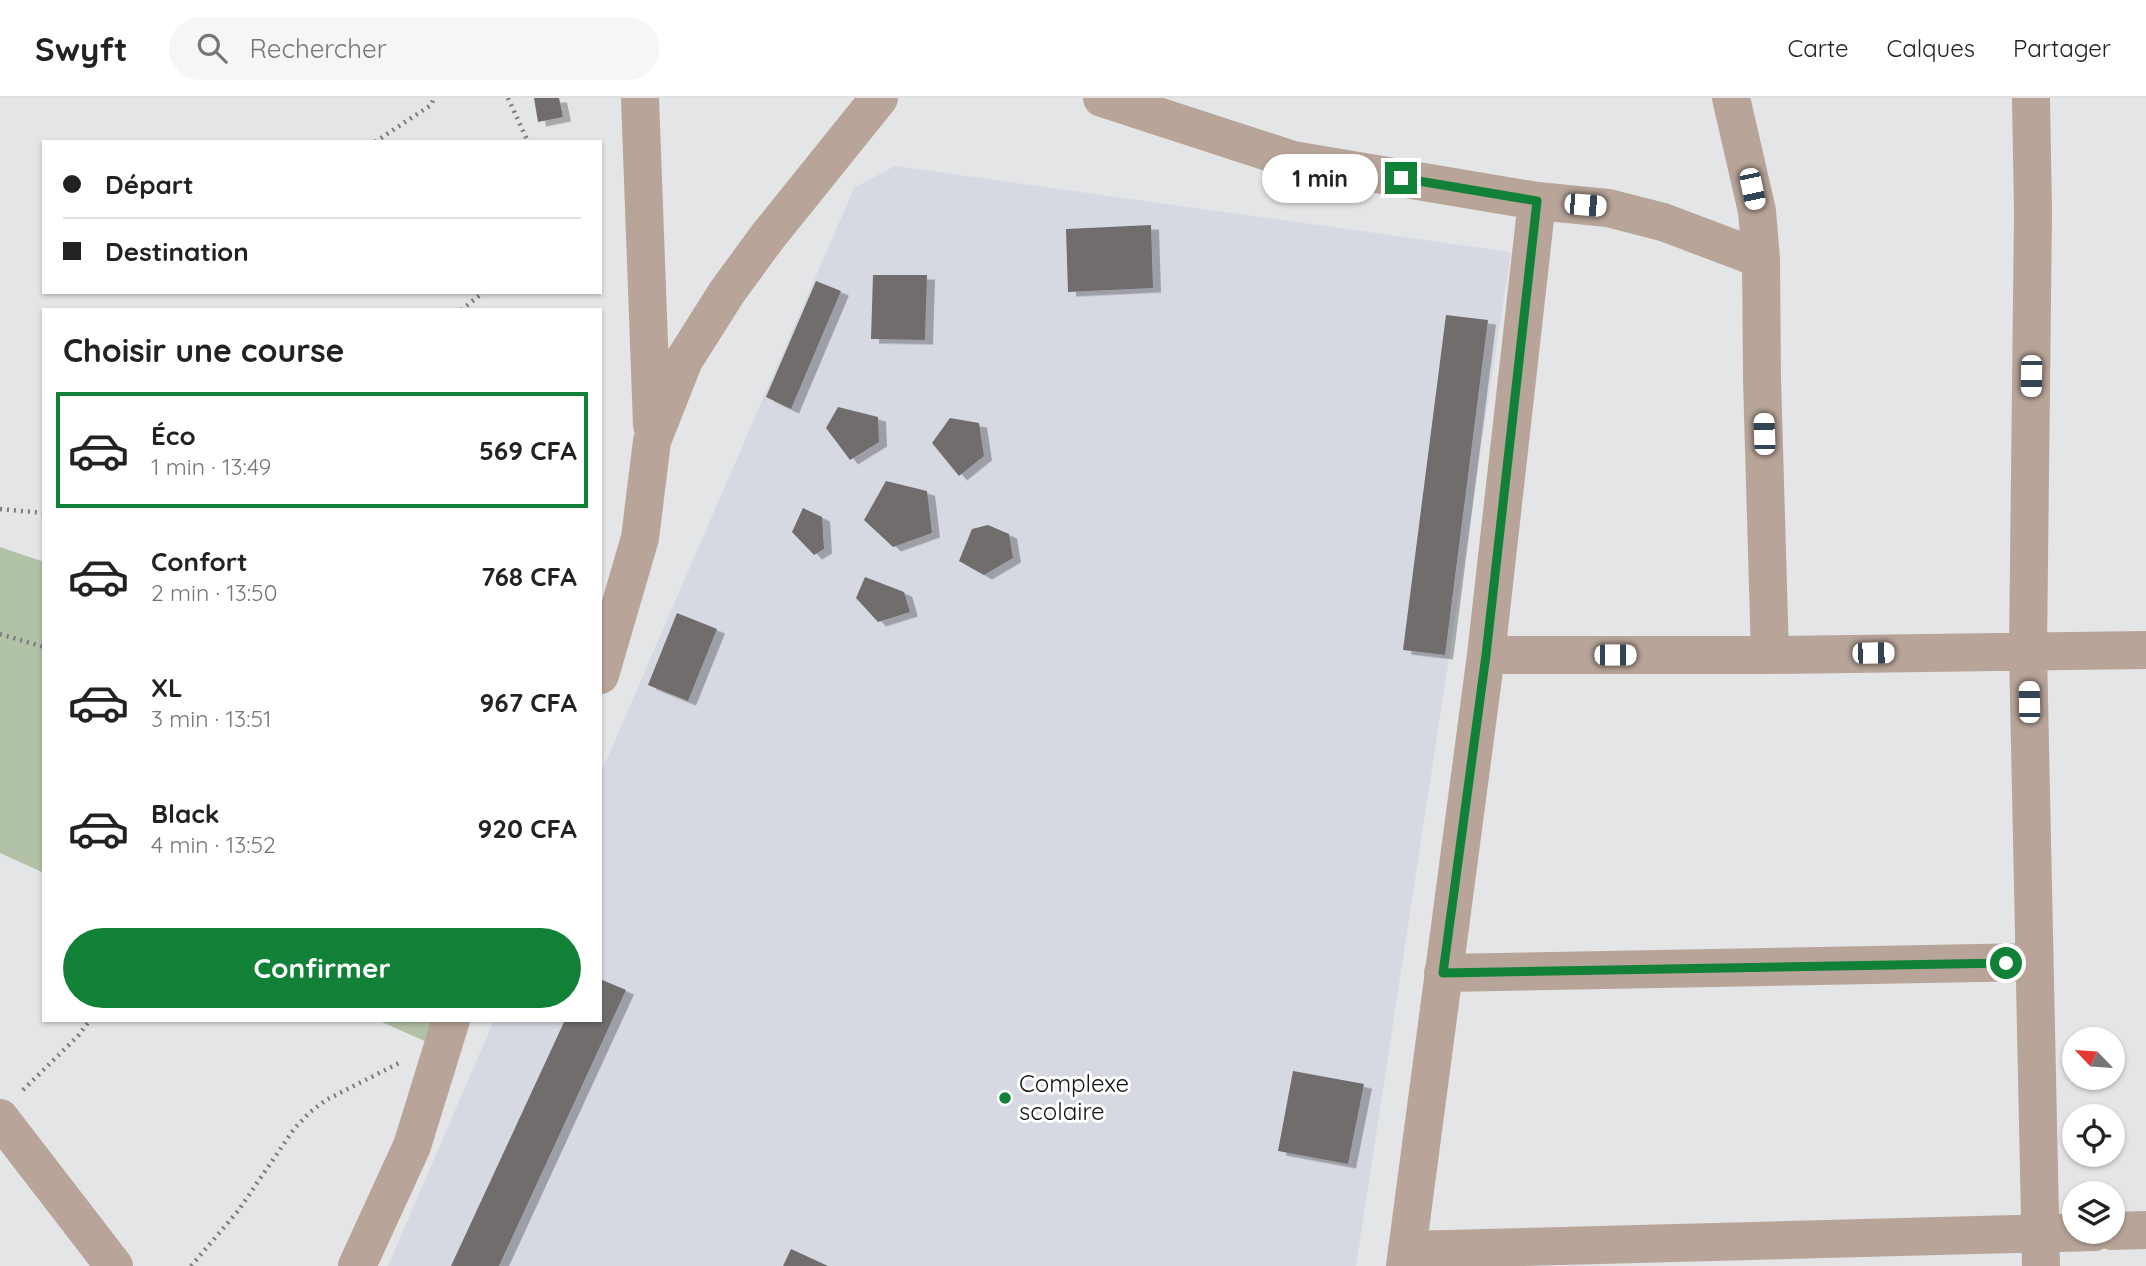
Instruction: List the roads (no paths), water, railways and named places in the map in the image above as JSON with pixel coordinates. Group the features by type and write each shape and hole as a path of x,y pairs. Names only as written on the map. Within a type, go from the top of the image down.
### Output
{"street":[{"path":"602,668 640,538 652,441 640,98"},
{"path":"652,441 684,360 727,292 768,236 879,98"},
{"path":"1102,98 1293,159 1537,201 1608,208 1663,222 1761,259"},
{"path":"1731,98 1757,211 1761,259 1770,655"},
{"path":"2031,98 2033,212 2028,650 2041,1250"},
{"path":"1537,201 1486,655 1406,1258 2041,1250 2062,1243"},
{"path":"1486,655 1770,655 2146,650"},
{"path":"1443,973 2033,962"},
{"path":"357,1266 412,1146 447,1031"},
{"path":"10,1106 114,1266"},
{"path":"2125,1231 2146,1230"}],"place":[{"name":"Complexe scolaire","path":"1005,1098"}]}
